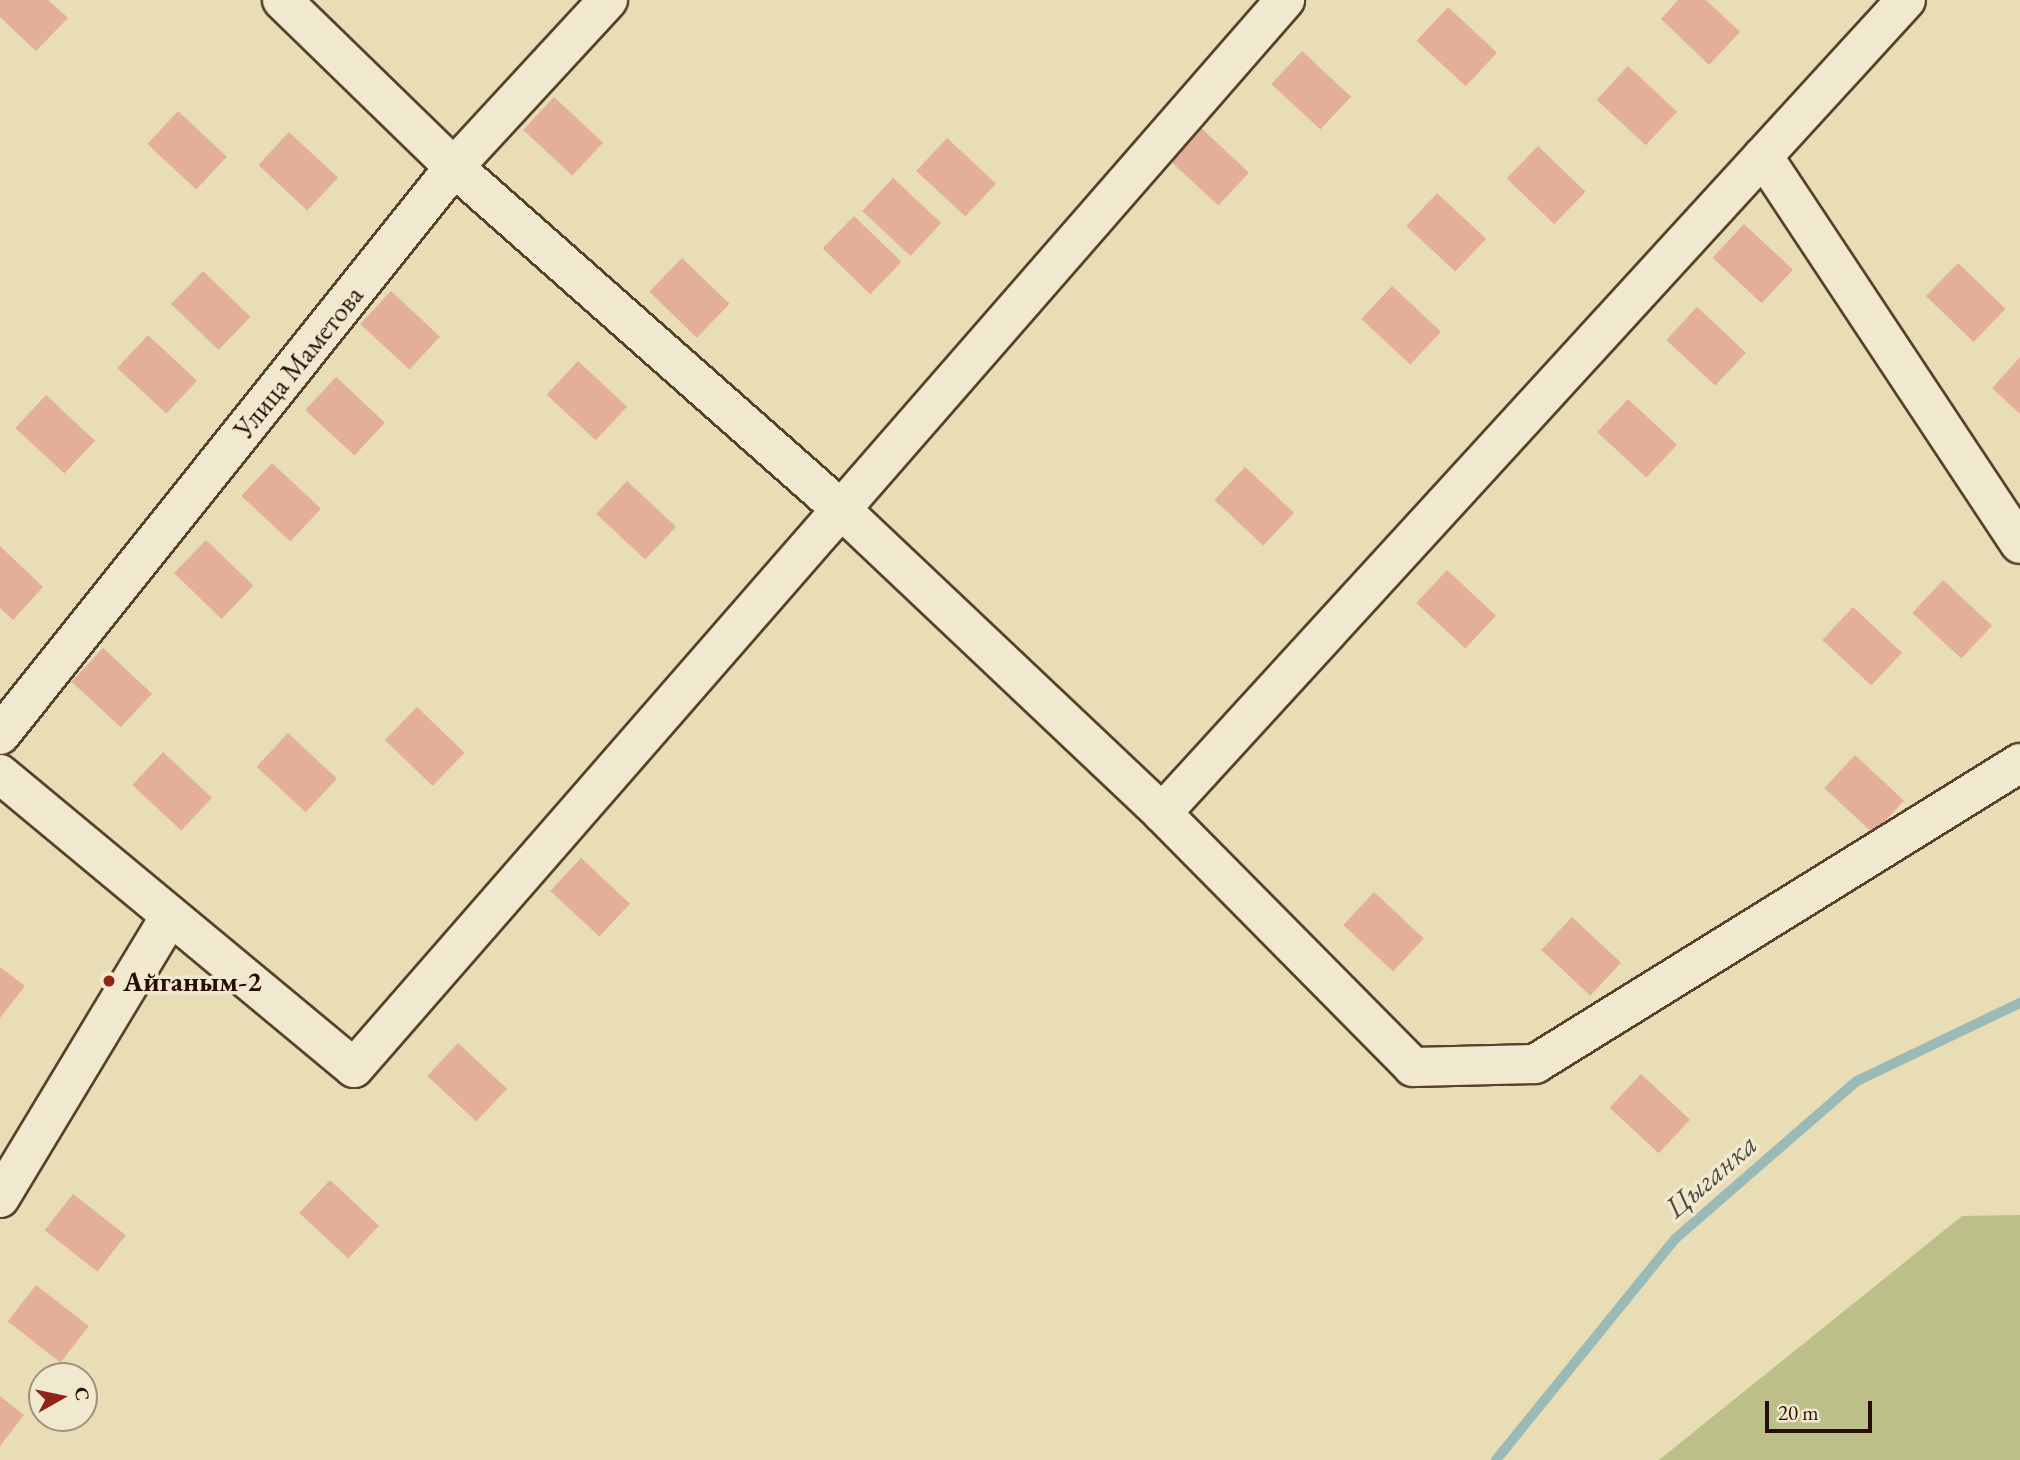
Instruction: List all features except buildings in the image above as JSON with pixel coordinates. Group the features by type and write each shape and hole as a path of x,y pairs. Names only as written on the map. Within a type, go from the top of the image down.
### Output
{"street":[{"path":"282,0 454,167 843,511 1162,813 1413,1067 1535,1064 2020,763"},
{"name":"Улица Маметова","path":"0,735 454,167 608,0"},
{"path":"0,774 354,1068 843,511 1285,0"},
{"path":"1162,813 1906,0"},
{"path":"1763,156 2020,544"},
{"path":"0,1198 170,916"}],"green space":[{"path":"2020,1215 2020,1460 1659,1460 1962,1216"}],"waterway":[{"name":"Цыганка","path":"1496,1460 1675,1239 1857,1081 2020,1003"}],"place":[{"name":"Айганым-2","path":"109,981"}]}
